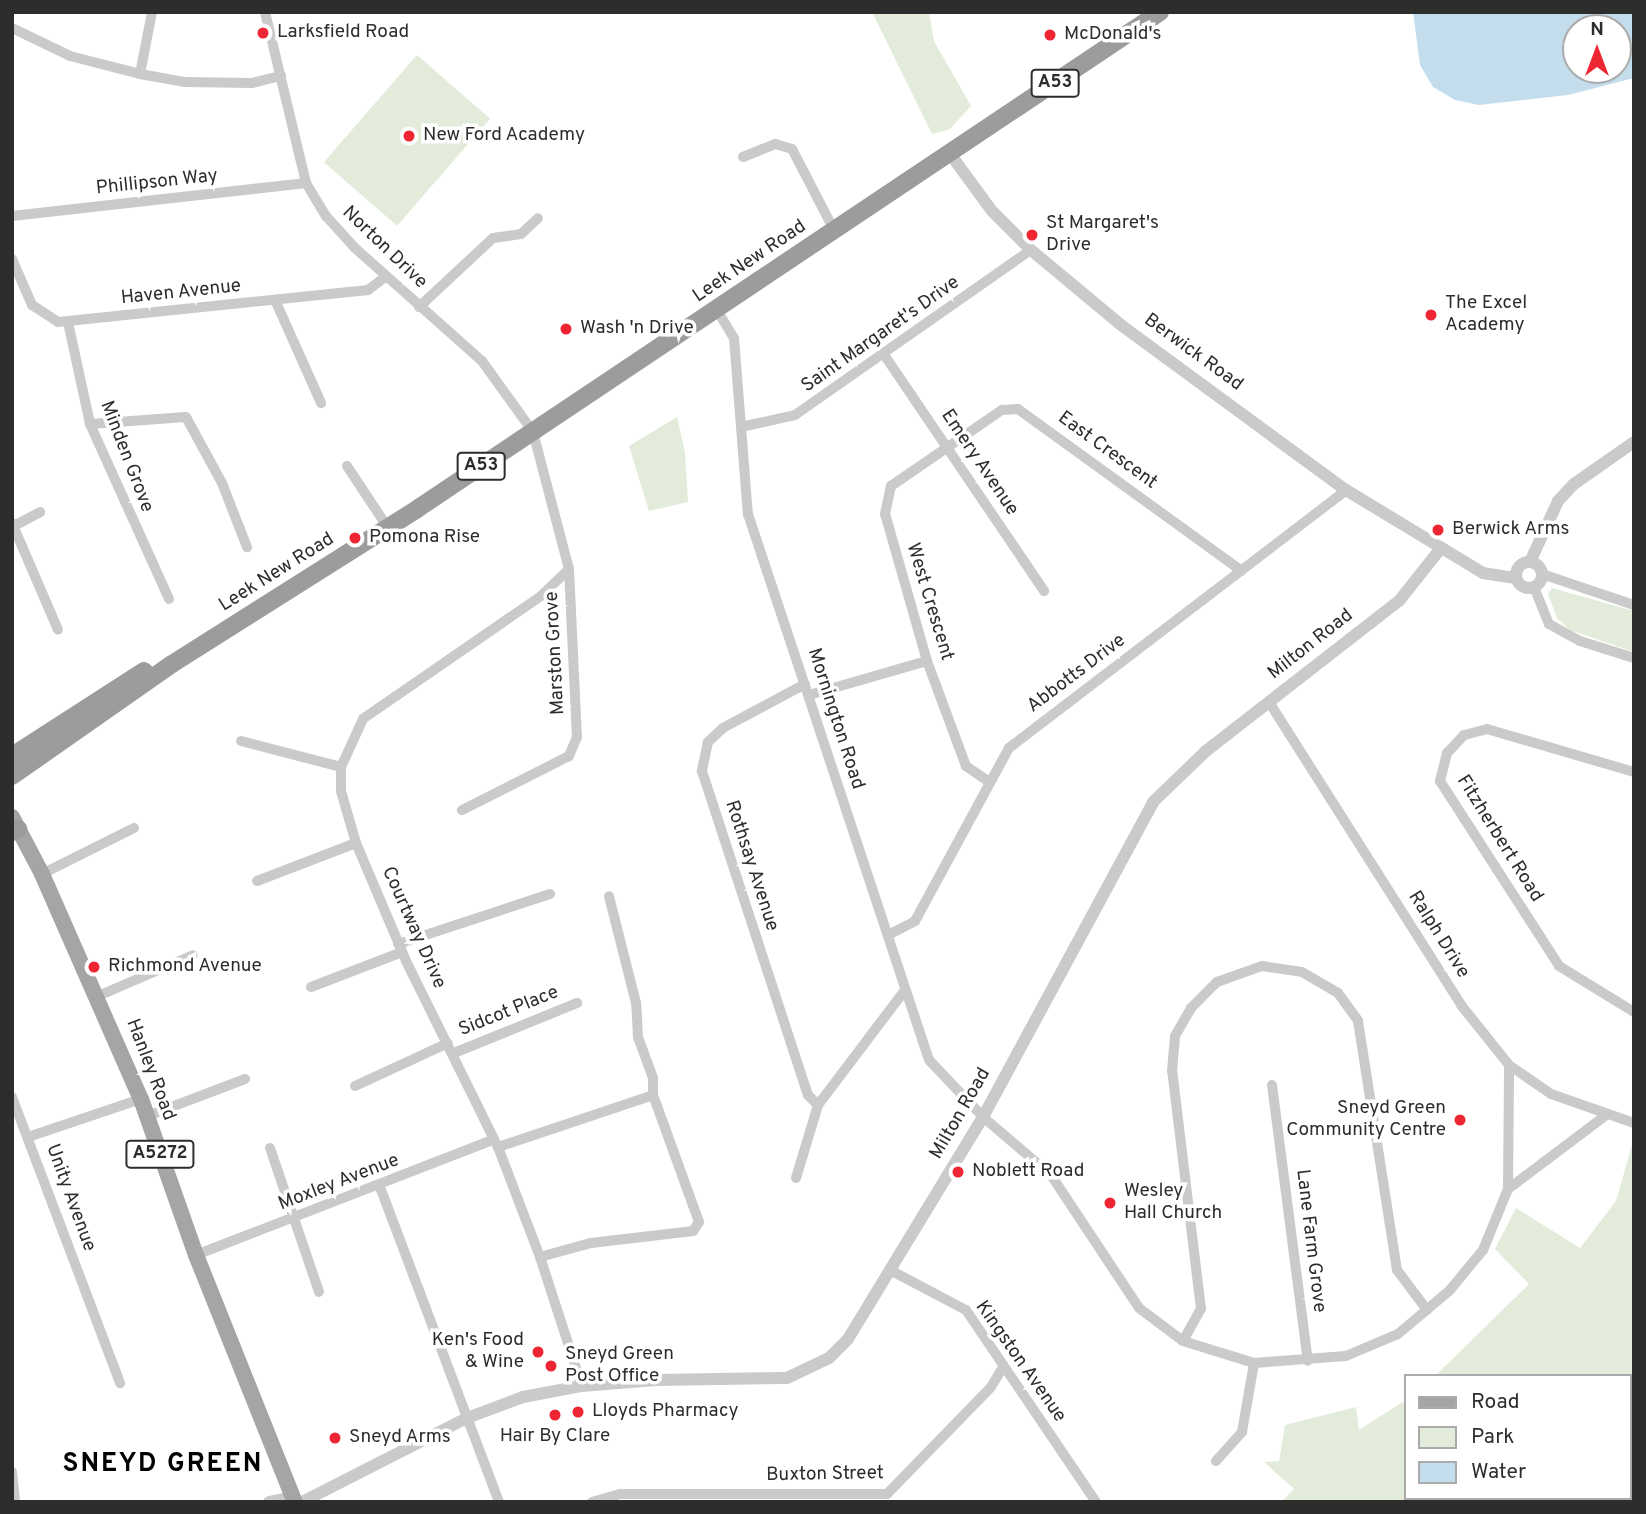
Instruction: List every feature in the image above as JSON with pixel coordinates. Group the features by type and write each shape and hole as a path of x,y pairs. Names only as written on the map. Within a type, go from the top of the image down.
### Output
{"highway":[{"name":"Leek New Road","path":"12,776 161,672 388,528 951,155 1160,12"},
{"path":"12,756 141,671 161,672"}],"main road":[{"name":"Hanley Road","path":"14,826 42,874 98,996 141,1099 145,1117 196,1255 296,1500"}],"street":[{"path":"140,74 152,12"},
{"name":"Norton Drive","path":"265,12 306,183 326,216 385,276 482,361 533,432"},
{"path":"12,28 70,56 140,74 185,82 253,83 281,76"},
{"path":"743,157 775,144 792,149 834,230"},
{"name":"Berwick Road","path":"951,155 992,211 1031,250 1121,325 1346,490 1441,548"},
{"name":"Phillipson Way","path":"12,216 306,183"},
{"path":"419,307 493,238 521,234 538,218"},
{"name":"Saint Margaret's Drive","path":"741,427 795,415 885,356 1031,250"},
{"name":"Haven Avenue","path":"12,259 32,305 47,318 68,322 368,290 385,276"},
{"path":"275,300 321,403"},
{"name":"Mornington Road","path":"717,310 734,338 748,514 929,1060 983,1117"},
{"name":"Minden Grove","path":"68,322 90,424 169,599"},
{"name":"Emery Avenue","path":"885,356 1044,591"},
{"name":"East Crescent","path":"945,445 1002,410 1018,409 1242,571"},
{"path":"90,424 186,417 222,483 247,547"},
{"name":"Marston Grove","path":"462,810 569,756 577,737 569,569 533,432"},
{"path":"1516,578 1519,567 1530,562 1558,501 1583,477 1634,442"},
{"name":"West Crescent","path":"945,445 891,486 885,514 927,661 966,766 988,781"},
{"path":"347,466 388,528"},
{"name":"Abbotts Drive","path":"888,935 915,921 988,781 1009,748 1346,490"},
{"path":"40,512 13,525 58,630"},
{"path":"1441,548 1483,573 1516,578 1525,587 1534,587"},
{"name":"Milton Road","path":"269,1502 296,1500 467,1418 523,1397 582,1385 787,1378 810,1370 848,1339 983,1117 1153,802 1206,751 1399,601 1441,548"},
{"path":"1530,562 1542,574 1634,605"},
{"name":"Courtway Drive","path":"569,569 541,596 363,719 341,767 341,791 356,843 400,948 496,1143 540,1257 582,1385"},
{"path":"1534,587 1542,574"},
{"path":"1534,587 1549,624 1580,641 1634,658"},
{"name":"Rothsay Avenue","path":"818,1105 808,1095 702,771 708,742 723,728 807,690 927,661"},
{"name":"Ralph Drive","path":"1269,702 1461,1005 1509,1065 1551,1094 1605,1116 1634,1123"},
{"name":"Fitzherbert Road","path":"1634,772 1487,729 1464,735 1447,753 1440,781 1559,966 1634,1012"},
{"path":"241,741 341,767"},
{"path":"42,874 134,828"},
{"path":"257,881 356,843"},
{"path":"311,987 400,948 550,894"},
{"path":"540,1257 591,1243 693,1231 699,1222 653,1095 653,1079 638,1037 636,1003 609,896"},
{"path":"98,996 194,955"},
{"path":"1183,1341 1201,1309 1172,1071 1175,1037 1191,1008 1217,982 1262,966 1302,972 1338,993 1359,1021 1397,1270 1427,1310"},
{"path":"796,1178 818,1105 905,990"},
{"name":"Sidcot Place","path":"355,1086 577,1003"},
{"path":"983,1117 1051,1175 1139,1308 1183,1341 1254,1363 1308,1361 1356,1352 1398,1334 1427,1310 1483,1250 1508,1189 1509,1065"},
{"path":"145,1117 245,1079"},
{"name":"Lane Farm Grove","path":"1272,1085 1308,1361"},
{"name":"Moxley Avenue","path":"196,1255 496,1143 653,1095"},
{"path":"12,1097 29,1137"},
{"name":"Unity Avenue","path":"120,1383 29,1137 141,1099"},
{"path":"1508,1189 1605,1116"},
{"path":"270,1148 319,1292"},
{"path":"380,1187 499,1502"},
{"name":"Kingston Avenue","path":"890,1270 966,1310 1096,1502"},
{"path":"1216,1461 1242,1432 1254,1363"},
{"name":"Buxton Street","path":"592,1502 620,1494 696,1498 887,1494 983,1396 1003,1367"},
{"path":"12,1472 15,1502"}],"green space":[{"path":"872,12 929,12 934,41 971,106 950,129 932,134"},
{"path":"417,55 490,119 397,226 324,162"},
{"path":"677,417 685,452 688,502 649,511 629,446"},
{"path":"1552,588 1634,611 1634,652 1570,630 1557,618 1548,594"},
{"path":"1634,1138 1634,1502 1281,1502 1294,1489 1264,1462 1279,1461 1285,1425 1356,1407 1359,1430 1404,1401 1404,1500 1632,1500 1632,1374 1437,1374 1529,1284 1495,1249 1516,1208 1580,1248 1616,1201"}],"water":[{"path":"1413,12 1634,12 1634,78 1632,14 1562,14 1562,84 1611,84 1568,95 1479,105 1455,100 1433,87 1420,65"}],"place":[{"name":"Larksfield Road","path":"263,33"},
{"name":"McDonald's","path":"1050,35"},
{"name":"New Ford Academy","path":"409,136"},
{"name":"St Margaret's Drive","path":"1032,235"},
{"name":"The Excel Academy","path":"1431,315"},
{"name":"Wash 'n Drive","path":"566,329"},
{"name":"Berwick Arms","path":"1438,530"},
{"name":"Pomona Rise","path":"355,538"},
{"name":"Richmond Avenue","path":"94,967"},
{"name":"Sneyd Green Community Centre","path":"1460,1120"},
{"name":"Noblett Road","path":"958,1172"},
{"name":"Wesley Hall Church","path":"1110,1203"},
{"name":"Ken's Food & Wine","path":"538,1352"},
{"name":"Sneyd Green Post Office","path":"551,1366"},
{"name":"Lloyds Pharmacy","path":"578,1412"},
{"name":"Hair By Clare","path":"555,1415"},
{"name":"Sneyd Arms","path":"335,1438"}],"district":[{"name":"SNEYD GREEN","path":"163,1465"}]}
